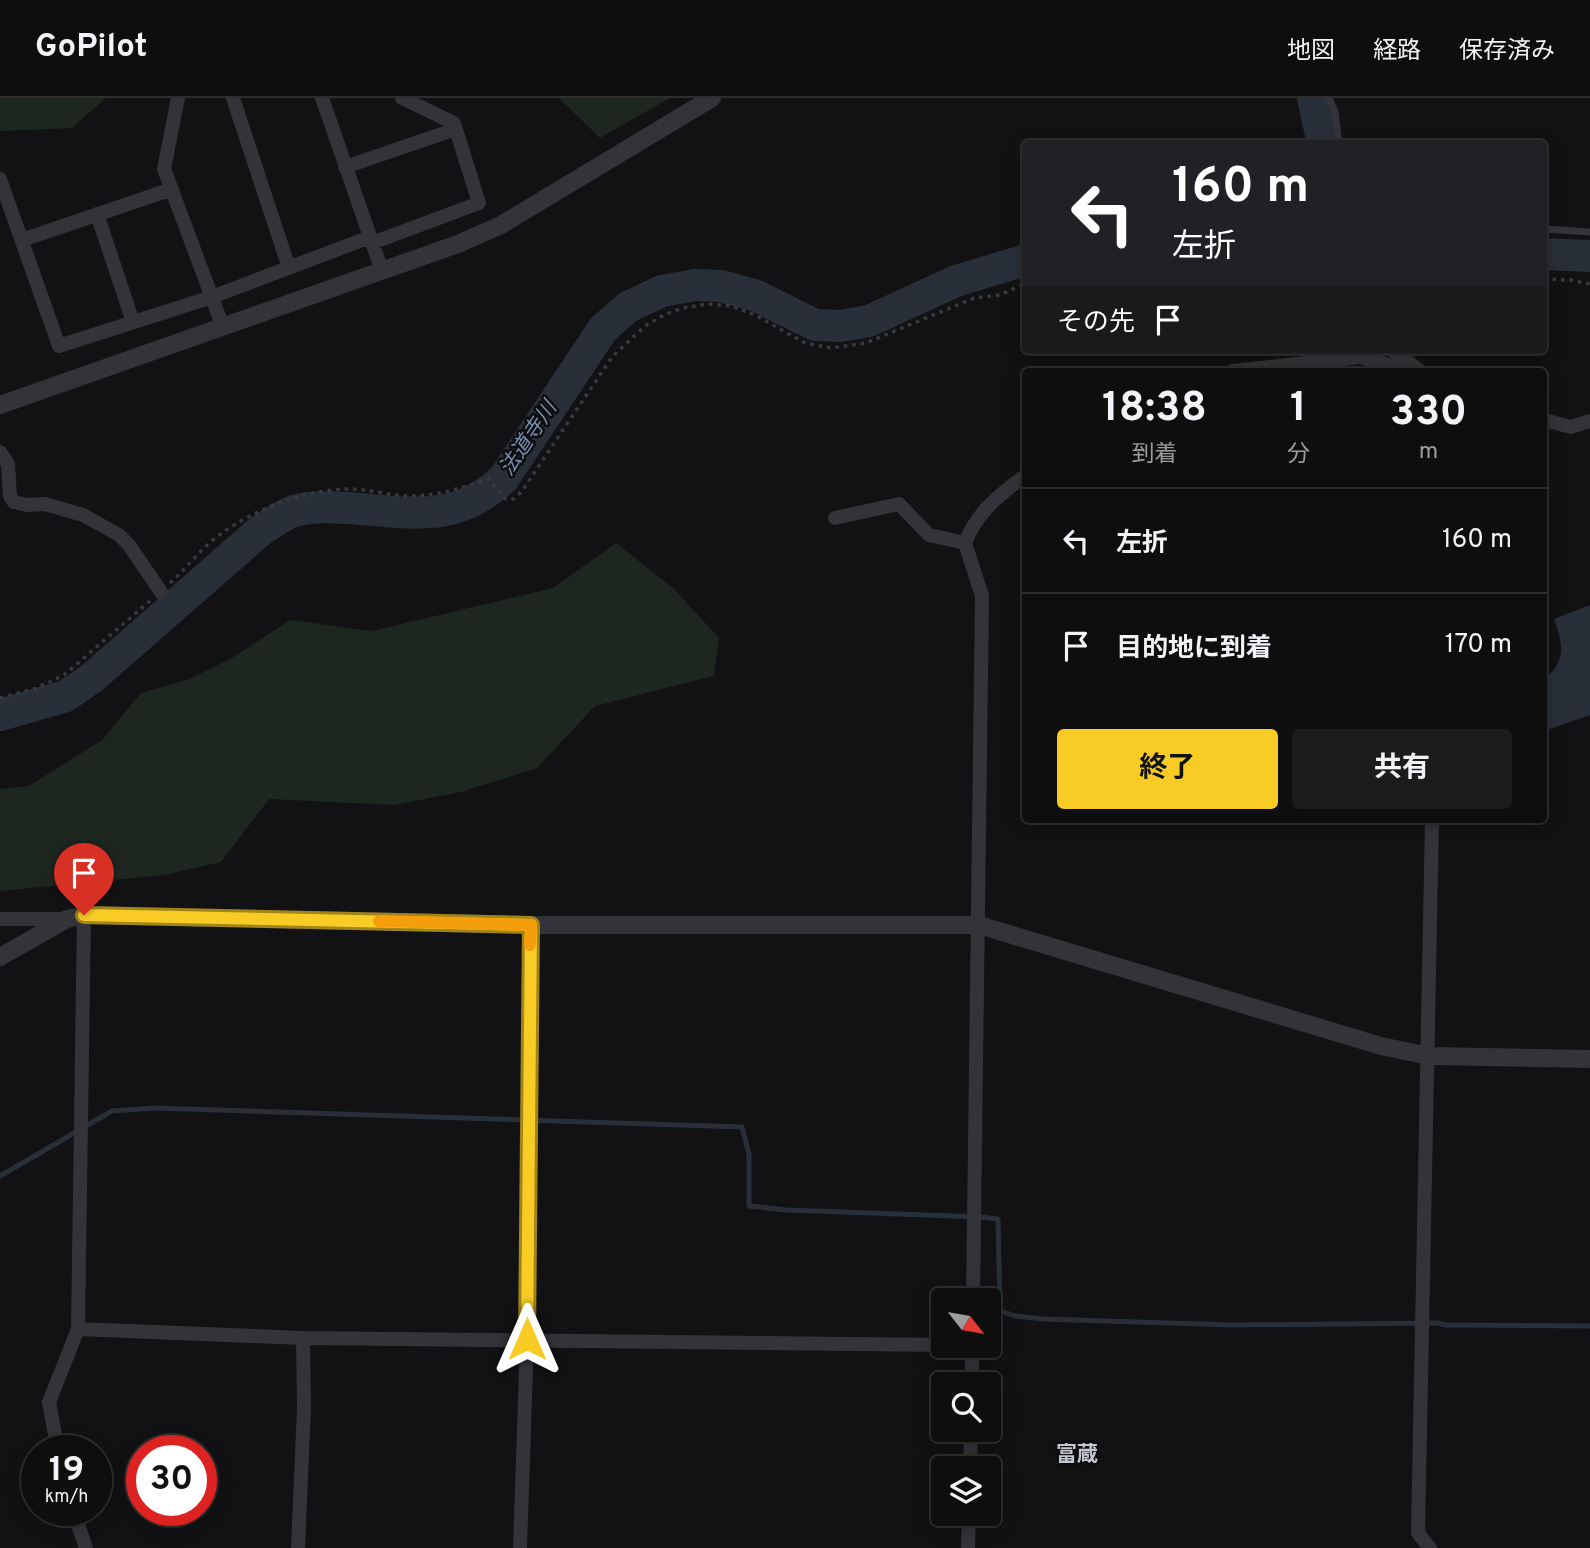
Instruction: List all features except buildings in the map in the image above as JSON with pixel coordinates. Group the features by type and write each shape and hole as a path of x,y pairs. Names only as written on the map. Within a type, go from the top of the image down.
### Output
{"street":[{"path":"178,98 164,169 223,327"},
{"path":"233,98 289,268"},
{"path":"322,98 382,271"},
{"path":"0,179 60,346 212,297 479,204 454,123 402,98"},
{"path":"0,405 457,244 501,225 712,98"},
{"path":"345,167 456,128"},
{"path":"22,240 172,189"},
{"path":"97,214 134,322"},
{"path":"1397,354 1416,368"},
{"path":"1260,368 1360,357 1400,368"},
{"path":"1547,421 1571,427 1590,421"},
{"path":"0,452 8,464 10,496 14,502 26,505 45,504 83,516 119,535 129,545 161,592"},
{"path":"973,1288 982,596 965,543 973,524 989,505 1022,478"},
{"path":"835,518 899,504 929,535 965,543"},
{"path":"1430,1548 1418,1533 1432,823"},
{"path":"0,919 76,917 531,925 979,925 1381,1045 1429,1056 1590,1059"},
{"path":"0,957 76,917"},
{"path":"55,1435 49,1402 78,1329 76,917"},
{"path":"520,1548 527,1339 531,925"},
{"path":"78,1329 303,1338 931,1345"},
{"path":"298,1548 304,1408 303,1338"},
{"path":"78,1526 86,1548"},
{"path":"968,1548 969,1526"}],"lane":[{"path":"1329,98 1335,112 1338,140"},
{"path":"1547,229 1590,232"}],"path":[{"path":"1547,279 1590,284"},
{"path":"0,698 37,688 64,675 161,592 206,546 274,503 321,491 348,489 415,496 458,489 488,480 506,499 514,499 612,357 645,326 664,314 707,304 732,306 755,315 805,343 831,348 866,343 974,298 1000,295 1022,285"}],"shaded area":[{"path":"0,98 106,98 72,128 0,131"},
{"path":"559,98 670,98 600,138"},
{"path":"616,543 674,589 719,638 714,676 595,706 537,768 461,792 394,805 269,799 221,862 164,875 0,891 0,789 29,786 102,740 141,693 187,680 232,658 290,620 372,631 553,588"},
{"path":"1590,605 1590,715 1547,730 1547,677 1557,666 1561,652 1554,619"}],"waterway":[{"path":"1313,98 1322,140"},
{"path":"1547,254 1590,256"},
{"name":"法道寺川","path":"0,715 66,696 93,677 261,530 294,511 327,507 431,512 468,503 486,493 504,478 603,329 628,307 662,291 695,285 721,286 757,296 815,325 840,326 869,321 956,281 1022,261"},
{"path":"0,1176 112,1111 156,1108 742,1127 749,1154 749,1206 998,1219 1000,1307 1001,1311 1015,1316 1233,1325 1438,1323 1590,1326"}],"slow traffic":[{"path":"379,921 531,925 530,945"}],"district":[{"name":"富蔵","path":"1077,1455"}],"route":[{"path":"84,915 531,925 527,1339"}]}
